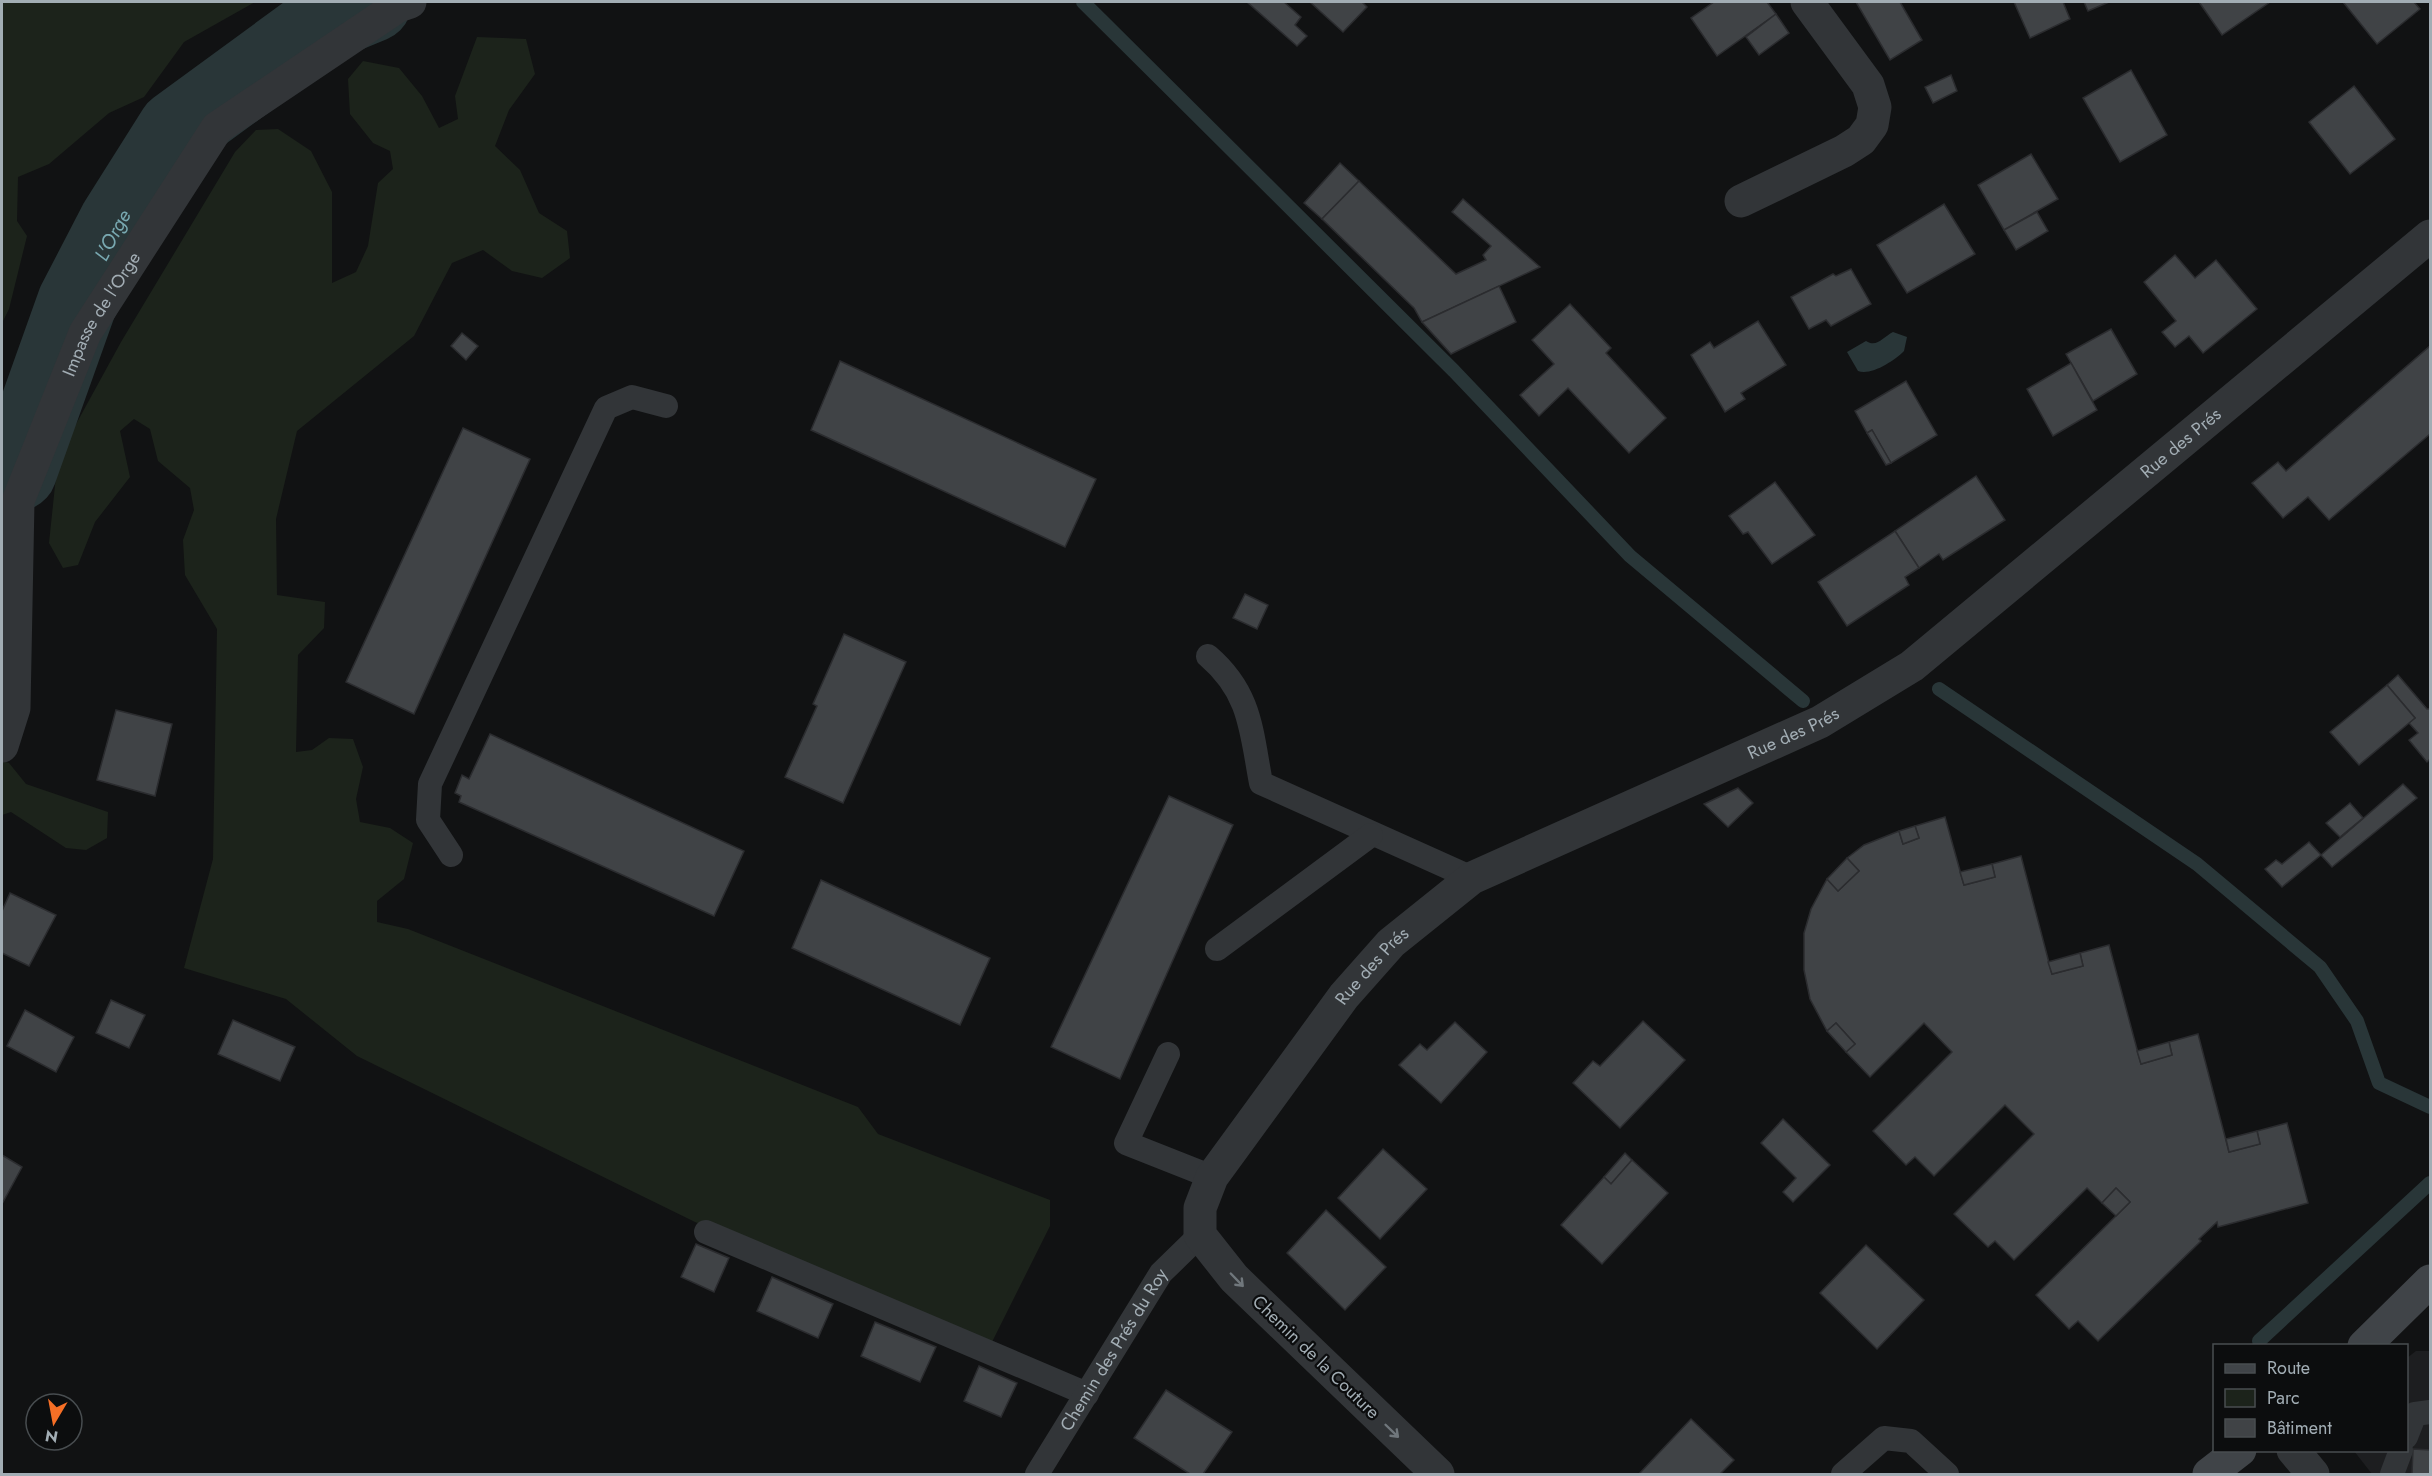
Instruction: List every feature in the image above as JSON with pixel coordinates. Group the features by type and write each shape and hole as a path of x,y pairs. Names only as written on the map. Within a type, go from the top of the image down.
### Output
{"street":[{"name":"Impasse de l'Orge","path":"2,746 14,708 18,501 85,333 217,128 398,6 410,2"},
{"path":"1741,201 1844,151 1861,140 1872,125 1875,107 1868,85 1807,2"},
{"name":"Rue des Prés","path":"1200,1235 1200,1208 1212,1177 1344,996 1391,943 1472,878 1820,722 1912,666 2430,236"},
{"name":"Chemin de la Couture","path":"1200,1235 1234,1278 1438,1474"},
{"path":"2366,1344 2430,1281"},
{"path":"2209,1474 2237,1452"},
{"path":"2295,1452 2313,1474"}],"lane":[{"path":"451,855 428,820 430,784 606,408 632,397 666,406"},
{"path":"1208,656 1228,673 1242,698 1261,783 1371,835 1472,878"},
{"path":"1217,949 1371,835"},
{"path":"1168,1054 1126,1143 1212,1177"},
{"path":"706,1232 1087,1394"},
{"name":"Chemin des Prés du Roy","path":"1037,1474 1161,1273 1200,1235"},
{"path":"2408,1432 2415,1414 2430,1412"},
{"path":"1843,1474 1884,1438 1911,1441 1947,1474"},
{"path":"2392,1474 2400,1452"}],"shaded area":[{"path":"1893,332 1907,337 1904,351 1876,370 1858,371 1847,352 1866,341 1877,343"},
{"path":"2416,1351 2430,1351 2430,1474 2372,1474 2355,1452 2408,1452 2408,1357"}],"green space":[{"path":"2,2 255,2 184,42 144,97 109,113 49,164 18,177 17,221 27,236 9,309 2,323"},
{"path":"477,37 526,39 535,74 509,110 495,146 520,170 539,213 567,231 570,258 542,278 512,271 483,250 452,263 414,336 297,431 276,519 277,595 325,602 324,628 298,655 296,752 312,750 329,738 353,739 363,767 356,799 360,822 390,828 413,843 404,879 377,901 377,922 408,929 858,1107 878,1134 1050,1200 1050,1226 992,1342 695,1222 357,1056 286,999 184,968 213,859 217,629 185,575 183,540 194,510 190,488 158,461 150,429 134,419 120,431 130,477 95,522 78,565 63,568 49,543 58,457 121,342 235,152 256,130 278,129 311,151 332,192 332,283 356,272 368,246 378,183 393,169 390,151 373,143 350,114 348,79 363,61 399,68 422,96 439,128 458,119 455,96"},
{"path":"2,761 9,763 26,784 108,812 107,838 86,850 66,848 11,812 2,815"}],"building":[{"path":"1247,2 1284,2 1301,17 1295,25 1307,36 1297,46"},
{"path":"1310,2 1362,2 1367,7 1343,32"},
{"path":"1714,2 1767,2 1776,14 1717,56 1691,18"},
{"path":"1856,2 1900,2 1922,40 1890,60"},
{"path":"2014,2 2063,2 2070,19 2030,38"},
{"path":"2084,2 2109,2 2088,11"},
{"path":"2199,2 2270,2 2222,35"},
{"path":"2343,2 2414,2 2420,9 2377,44"},
{"path":"1776,14 1789,33 1759,55 1746,37"},
{"path":"2131,70 2167,135 2120,162 2083,98"},
{"path":"1951,75 1957,91 1933,103 1925,87"},
{"path":"2354,86 2395,139 2350,174 2309,122"},
{"path":"2031,154 2058,199 2004,230 1978,185"},
{"path":"1340,163 1359,181 1322,219 1304,203"},
{"path":"1359,181 1456,274 1486,260 1483,255 1491,246 1452,212 1463,199 1540,267 1422,322 1414,308 1322,219"},
{"path":"1944,204 1975,254 1907,293 1877,245"},
{"path":"2037,212 2048,231 2016,250 2004,230"},
{"path":"2175,255 2195,278 2216,260 2257,309 2203,353 2189,336 2175,347 2162,332 2176,321 2144,282"},
{"path":"1851,269 1871,304 1831,326 1826,320 1809,329 1791,297 1833,274 1836,276"},
{"path":"1499,286 1516,322 1451,354 1422,322"},
{"path":"1570,304 1611,348 1606,353 1666,418 1629,453 1568,388 1539,416 1520,395 1554,364 1532,340"},
{"path":"1758,321 1786,365 1741,393 1745,399 1725,412 1691,355 1710,342 1714,348"},
{"path":"2111,329 2137,374 2093,401 2066,354"},
{"path":"462,333 478,346 466,360 451,346"},
{"path":"2430,346 2430,434 2329,520 2308,497 2283,518 2252,483 2278,462 2286,471"},
{"path":"840,361 1096,479 1065,547 811,430"},
{"path":"2071,363 2097,410 2053,436 2027,389"},
{"path":"1906,381 1937,435 1891,463 1872,430 1867,433 1855,411"},
{"path":"463,428 530,459 414,714 346,682"},
{"path":"1872,430 1891,463 1886,465 1867,433"},
{"path":"1976,476 2005,520 1943,560 1939,554 1919,568 1895,531"},
{"path":"1775,482 1815,535 1772,564 1748,532 1743,534 1729,516"},
{"path":"1895,531 1919,568 1905,577 1909,585 1847,626 1818,582"},
{"path":"1245,594 1268,605 1257,629 1233,618"},
{"path":"844,634 906,662 843,803 785,777 817,706 813,704"},
{"path":"2398,675 2427,709 2430,709 2430,759 2427,762 2409,740 2418,733 2409,723 2415,718 2387,685"},
{"path":"2387,685 2415,718 2359,765 2330,732"},
{"path":"116,710 172,724 155,796 97,780"},
{"path":"490,734 744,851 714,916 459,802 461,796 455,793 462,775 469,779"},
{"path":"2403,784 2417,798 2332,867 2321,855"},
{"path":"1738,788 1753,803 1728,827 1704,804"},
{"path":"1169,796 1233,825 1120,1079 1051,1047"},
{"path":"2350,803 2363,818 2340,837 2326,823"},
{"path":"1945,817 1964,885 1995,877 1992,864 2021,856 2052,974 2083,966 2080,953 2109,945 2141,1064 2172,1055 2169,1042 2198,1034 2229,1152 2260,1144 2257,1131 2287,1123 2308,1203 2218,1227 2217,1222 2199,1239 2201,1241 2098,1341 2078,1321 2069,1329 2036,1295 2130,1202 2116,1188 2102,1203 2087,1188 2014,1260 1995,1241 1988,1247 1954,1214 2034,1134 2005,1105 1934,1176 1915,1157 1906,1165 1873,1131 1952,1052 1924,1023 1870,1077 1846,1052 1855,1044 1836,1023 1827,1031 1810,999 1804,970 1804,933 1811,909 1827,879 1838,891 1859,871 1847,858 1864,845 1899,831 1903,844 1919,838 1915,826"},
{"path":"1915,826 1919,838 1903,844 1899,831"},
{"path":"2309,842 2321,855 2282,887 2265,869 2276,860 2282,864"},
{"path":"1847,858 1859,871 1838,891 1827,879"},
{"path":"1992,864 1995,877 1964,885 1960,872"},
{"path":"821,880 990,958 960,1025 792,948"},
{"path":"10,893 56,915 29,966 2,953 2,911"},
{"path":"2080,953 2083,966 2052,974 2048,962"},
{"path":"111,1000 145,1015 129,1048 96,1033"},
{"path":"25,1010 74,1037 56,1072 7,1046"},
{"path":"233,1020 295,1047 280,1081 218,1054"},
{"path":"1643,1021 1685,1060 1620,1128 1573,1083 1593,1061 1600,1066"},
{"path":"1455,1022 1487,1052 1441,1103 1399,1065 1420,1044 1427,1050"},
{"path":"1836,1023 1855,1044 1846,1052 1827,1031"},
{"path":"2169,1042 2172,1055 2141,1064 2137,1051"},
{"path":"1783,1119 1830,1165 1793,1202 1783,1192 1796,1178 1761,1143"},
{"path":"2257,1131 2260,1144 2229,1152 2226,1139"},
{"path":"1383,1149 1427,1189 1380,1239 1338,1198"},
{"path":"1625,1153 1632,1160 1611,1184 1604,1177"},
{"path":"2,1155 22,1167 2,1204"},
{"path":"1632,1160 1668,1193 1602,1264 1561,1225 1604,1177 1611,1184"},
{"path":"2116,1188 2130,1202 2116,1216 2102,1203"},
{"path":"1326,1210 1386,1267 1345,1310 1287,1253"},
{"path":"696,1244 729,1258 714,1292 681,1277"},
{"path":"1866,1245 1924,1300 1877,1349 1820,1293"},
{"path":"772,1277 833,1304 818,1338 757,1311"},
{"path":"875,1322 936,1347 920,1382 861,1356"},
{"path":"979,1366 1017,1383 1001,1417 964,1401"},
{"path":"1166,1390 1232,1432 1203,1474 1190,1474 1134,1438"},
{"path":"1691,1419 1734,1460 1720,1474 1639,1474"},
{"path":"2413,1449 2430,1450 2430,1474 2412,1474"}],"waterway":[{"name":"L'Orge","path":"17,471 77,303 119,222 177,130 326,21 372,2"},
{"path":"1083,2 1454,371 1630,556 1803,701"},
{"path":"1939,689 2197,864 2320,967 2357,1021 2379,1083 2430,1107"},
{"path":"2259,1341 2430,1183"}]}
